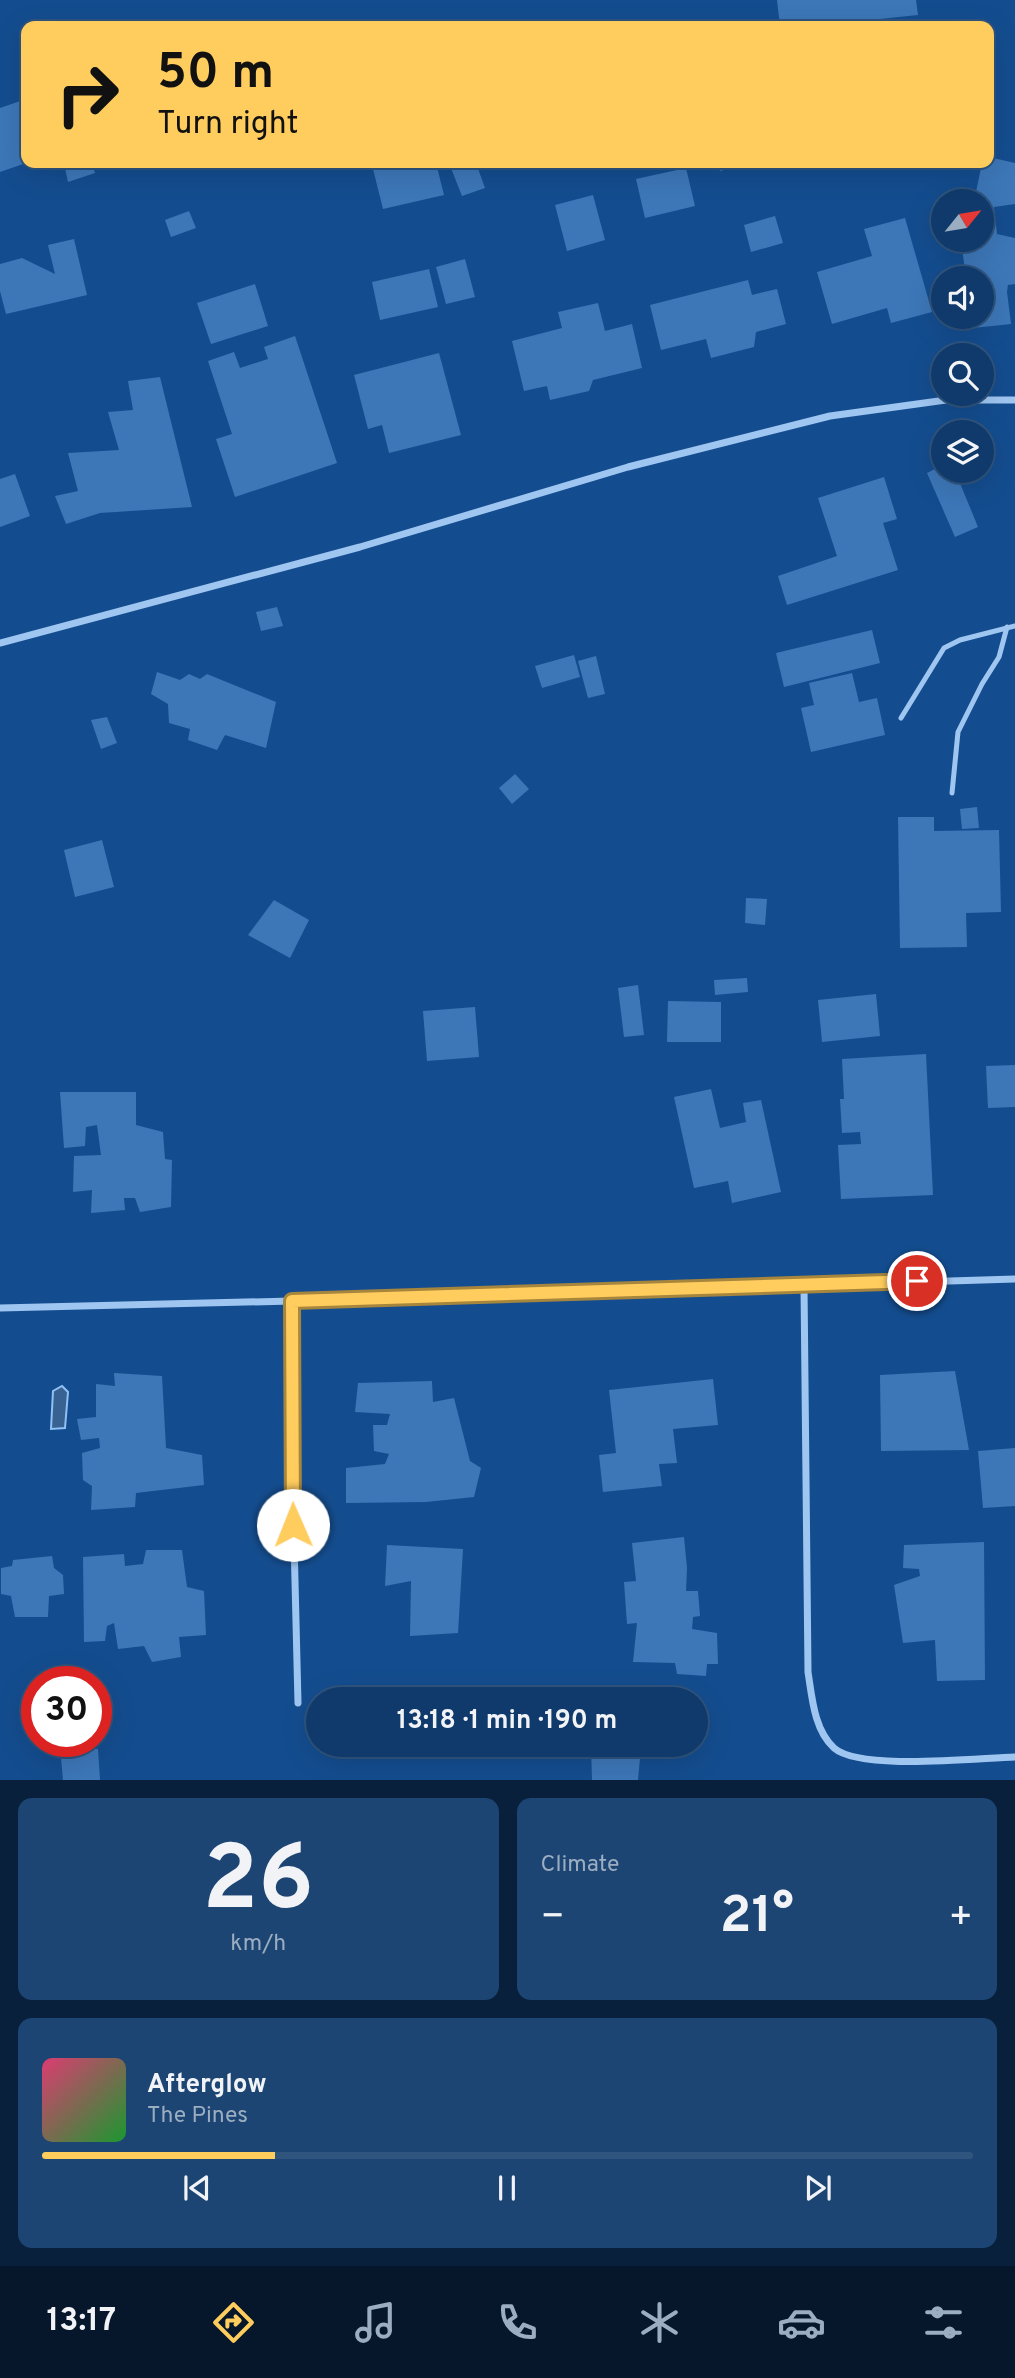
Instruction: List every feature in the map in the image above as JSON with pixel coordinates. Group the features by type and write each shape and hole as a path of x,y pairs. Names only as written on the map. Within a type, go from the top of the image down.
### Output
{"street":[{"path":"0,643 360,547 628,467 830,416 946,400 1015,400"},
{"path":"0,1308 1015,1279"},
{"path":"804,1286 808,1672 816,1716 824,1734 841,1753 868,1759 891,1761 1015,1757"},
{"path":"292,1301 293,1513 298,1703"}],"lane":[{"path":"901,718 944,649 960,640 1015,626"},
{"path":"952,793 958,732 999,657 1007,627"}],"water":[{"path":"62,1386 68,1392 65,1428 51,1429 53,1391"}],"building":[{"path":"777,0 916,0 918,15 860,21 779,21"},
{"path":"21,101 21,165 0,172 0,108"},
{"path":"994,158 1015,163 1015,204 994,207 994,189 977,189 981,168 994,168"},
{"path":"65,168 94,168 95,173 68,182"},
{"path":"437,168 444,195 383,209 373,169"},
{"path":"451,168 478,168 485,188 462,196"},
{"path":"686,168 695,206 645,218 636,179"},
{"path":"593,195 605,240 567,251 555,205"},
{"path":"994,207 997,234 1015,238 1015,284 1008,285 1007,292 1011,324 994,326 994,266 964,266 963,252 994,252"},
{"path":"189,211 196,228 171,237 165,220"},
{"path":"775,216 783,243 751,252 744,225"},
{"path":"905,218 931,312 891,323 887,308 832,324 817,272 872,256 864,229"},
{"path":"74,239 87,295 6,314 0,291 0,264 22,258 55,274 48,245"},
{"path":"465,259 475,297 446,304 436,267"},
{"path":"429,269 438,307 380,320 372,282"},
{"path":"748,280 752,295 777,289 786,324 756,332 754,347 711,358 706,339 661,350 650,305"},
{"path":"255,284 268,326 211,344 197,303"},
{"path":"598,303 605,331 632,324 642,368 593,380 589,391 550,400 547,386 524,391 512,341 562,328 558,312"},
{"path":"295,336 337,463 235,497 216,439 232,434 208,361 234,352 240,368 268,359 264,347"},
{"path":"439,353 461,435 389,453 382,425 368,429 354,375"},
{"path":"160,377 192,507 100,513 66,524 55,496 78,491 68,453 119,450 108,412 133,410 128,381"},
{"path":"15,474 30,516 0,527 0,479"},
{"path":"884,477 897,519 883,523 898,570 787,605 778,576 837,556 818,498"},
{"path":"931,483 960,483 978,527 955,537"},
{"path":"277,607 283,626 261,631 256,612"},
{"path":"872,630 880,663 784,687 776,653"},
{"path":"574,655 580,677 542,688 535,666"},
{"path":"596,656 605,694 588,698 578,661"},
{"path":"157,672 180,680 189,674 200,679 207,674 276,702 266,748 225,735 217,750 188,740 190,729 169,723 168,704 151,694"},
{"path":"852,673 859,702 877,698 885,735 811,752 801,708 814,705 809,683"},
{"path":"107,717 117,743 101,749 91,720"},
{"path":"515,774 529,789 512,804 499,788"},
{"path":"977,807 979,828 962,829 960,809"},
{"path":"898,817 934,817 934,831 999,830 1001,912 966,913 967,947 900,948"},
{"path":"102,840 114,887 75,897 64,850"},
{"path":"746,898 767,899 765,925 745,923"},
{"path":"274,900 309,920 290,958 248,935"},
{"path":"747,978 748,992 715,995 714,980"},
{"path":"638,985 644,1035 624,1037 618,988"},
{"path":"876,994 880,1036 822,1042 818,1000"},
{"path":"668,1001 721,1002 721,1042 667,1042"},
{"path":"475,1007 479,1057 427,1061 423,1011"},
{"path":"926,1054 933,1195 841,1199 838,1145 861,1144 860,1132 842,1133 842,1059"},
{"path":"1015,1065 1015,1107 988,1108 986,1066"},
{"path":"711,1089 720,1128 746,1122 743,1103 761,1100 781,1192 732,1203 728,1181 694,1188 674,1097"},
{"path":"60,1092 136,1092 136,1125 163,1132 165,1159 172,1160 171,1207 140,1212 135,1198 124,1198 125,1210 91,1213 92,1190 73,1192 74,1156 101,1155 97,1125 86,1127 85,1146 64,1148"},
{"path":"955,1371 969,1450 881,1451 880,1375"},
{"path":"114,1373 162,1376 166,1448 202,1455 204,1485 136,1493 135,1507 91,1510 92,1486 83,1480 82,1453 100,1448 99,1438 81,1440 77,1419 96,1417 96,1384 115,1386"},
{"path":"713,1379 718,1425 673,1429 677,1463 659,1464 662,1486 603,1492 599,1455 616,1453 609,1390"},
{"path":"432,1381 433,1402 454,1398 470,1461 481,1468 474,1497 426,1502 346,1503 346,1468 385,1464 389,1454 374,1451 373,1425 387,1425 390,1414 355,1412 358,1383"},
{"path":"1015,1448 1015,1506 983,1508 978,1451"},
{"path":"684,1537 686,1591 698,1591 700,1616 693,1617 692,1629 717,1633 718,1664 707,1664 706,1676 677,1674 675,1663 633,1662 637,1623 627,1624 624,1582 636,1581 632,1543"},
{"path":"984,1542 985,1680 937,1681 935,1640 903,1643 894,1585 920,1576 919,1569 903,1568 904,1545"},
{"path":"387,1545 463,1549 458,1633 410,1636 411,1581 385,1586"},
{"path":"146,1550 182,1550 187,1587 204,1591 206,1635 179,1637 181,1657 152,1662 144,1646 118,1649 114,1623 107,1626 105,1641 84,1642 83,1557 124,1554 125,1566 143,1564"},
{"path":"52,1556 54,1568 63,1575 64,1594 49,1596 48,1617 15,1617 11,1596 1,1594 1,1568 12,1566 13,1560"},
{"path":"61,1757 99,1757 100,1780 63,1780"},
{"path":"591,1757 652,1757 640,1758 638,1780 592,1780"}],"route":[{"path":"293,1525 292,1301 917,1281"}]}
